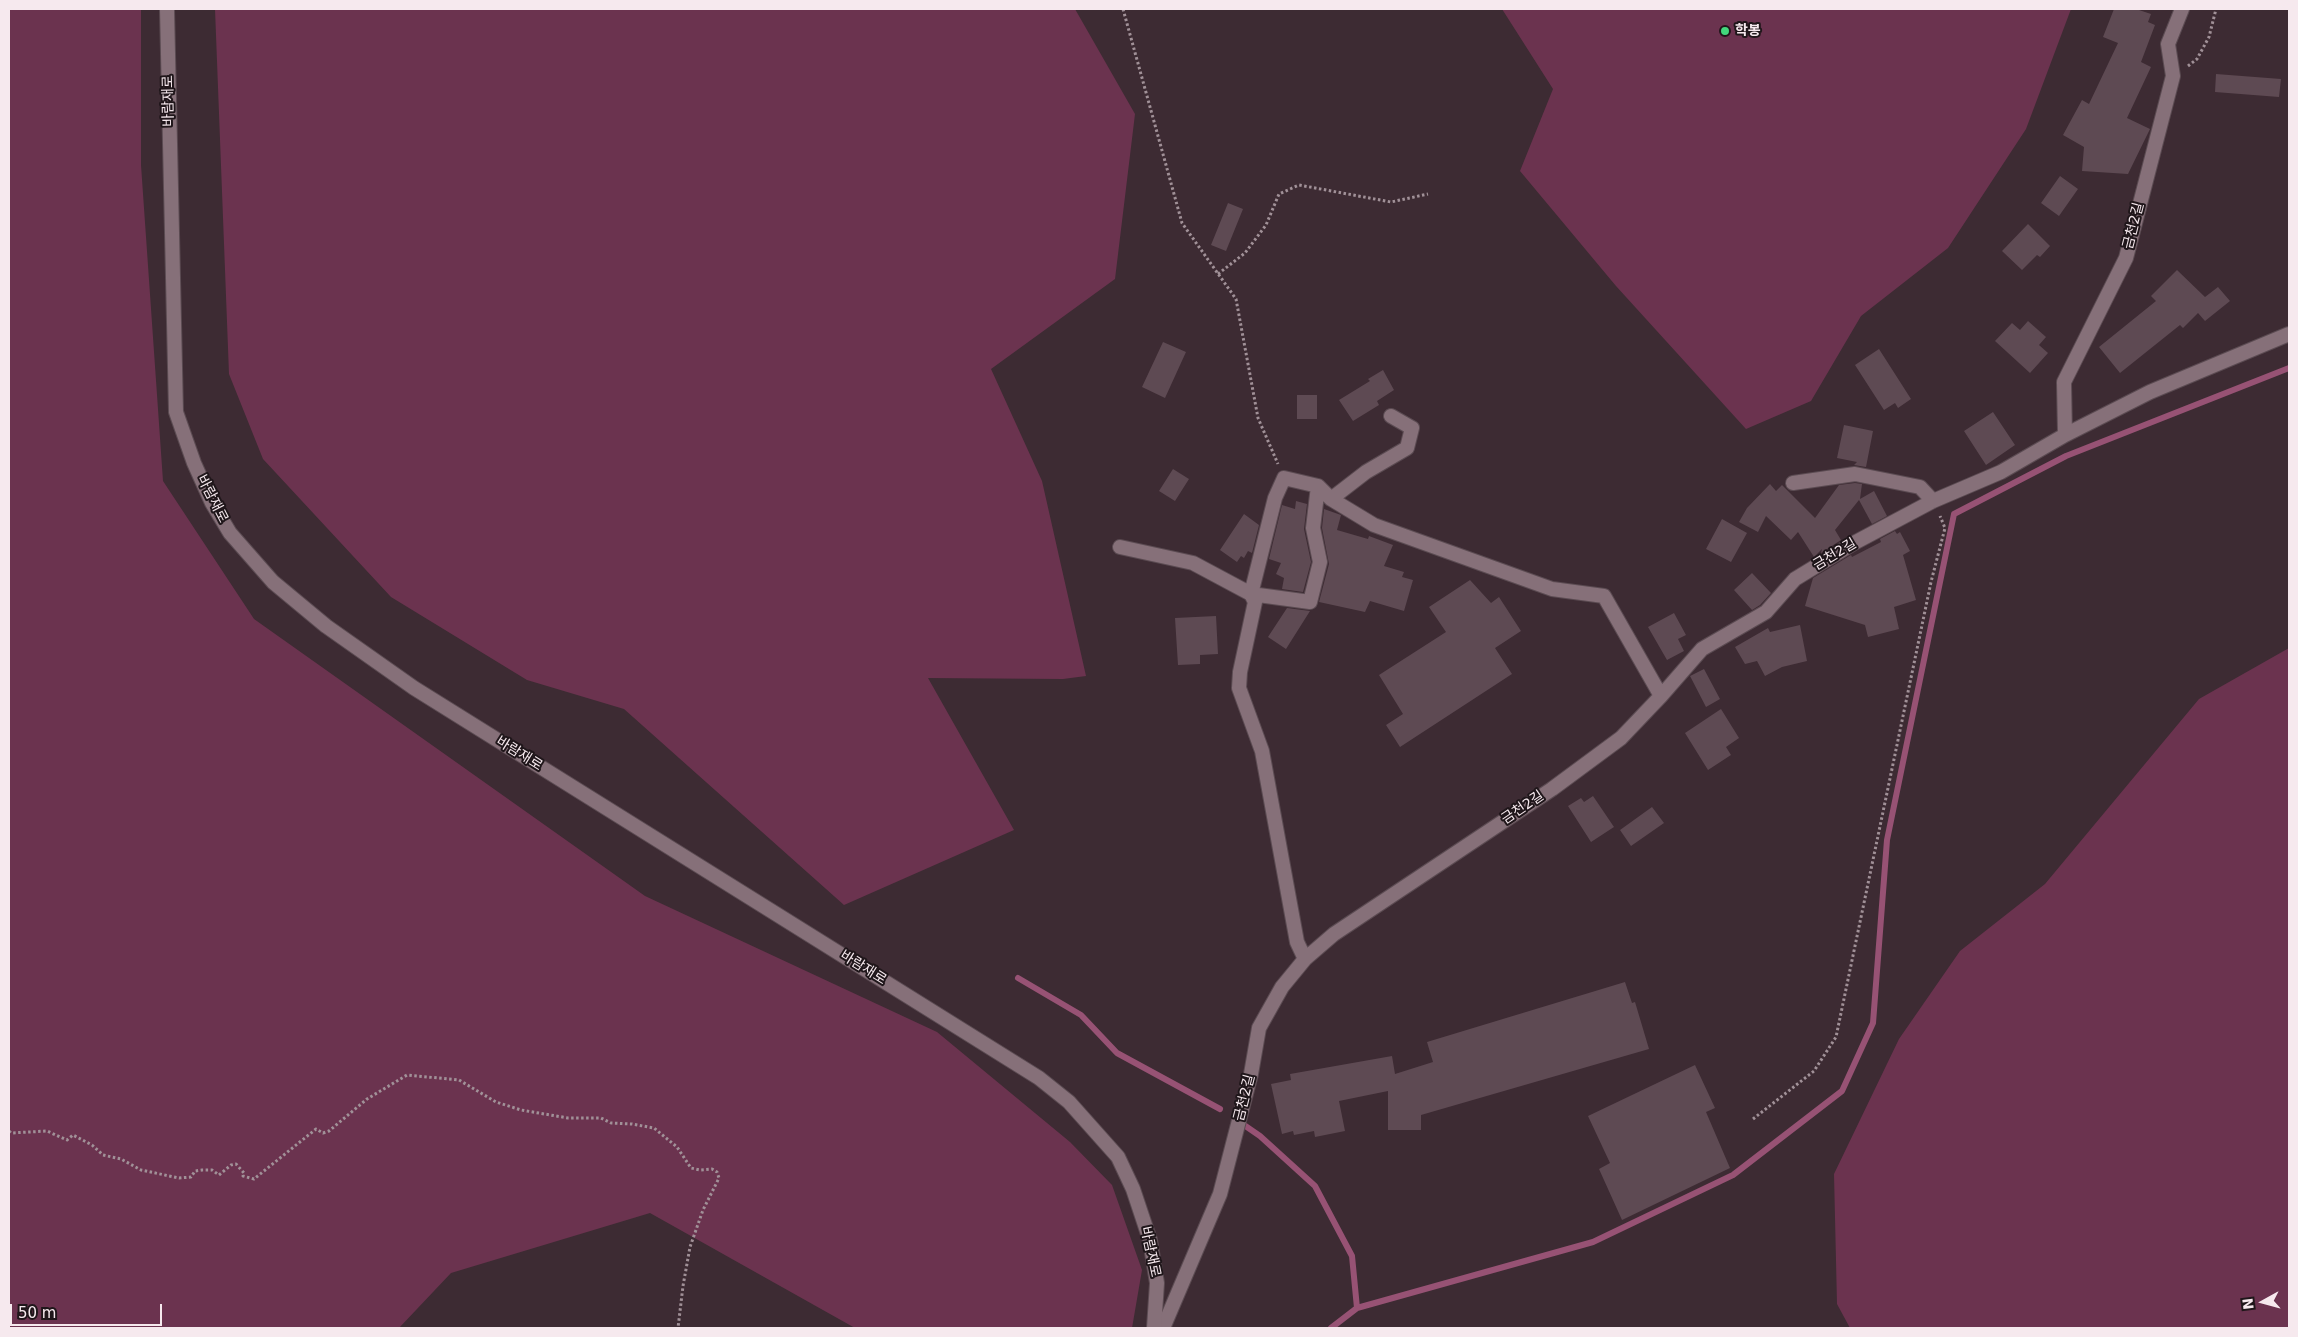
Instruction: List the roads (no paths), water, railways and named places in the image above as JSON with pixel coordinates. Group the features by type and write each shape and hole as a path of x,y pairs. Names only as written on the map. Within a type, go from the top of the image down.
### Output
{"street":[{"name":"바람재로","path":"167,9 176,412 194,463 212,503 230,533 273,582 326,626 414,688 1039,1078 1069,1102 1118,1157 1133,1189 1150,1240 1157,1283 1154,1328"},
{"name":"금천2길","path":"2065,435 2064,382 2126,258 2172,76 2168,44 2182,9"},
{"name":"금천2길","path":"1163,1328 1220,1194 1251,1074 1259,1028 1282,987 1305,959 1334,934 1575,772 1621,738 1661,696 1702,648 1766,612 1795,579 1854,543 1933,501 2001,472 2065,435 2150,392 2289,334"},
{"path":"1331,499 1366,472 1407,448 1412,428 1391,416"},
{"path":"1793,483 1855,474 1920,487 1933,501"},
{"path":"1305,959 1297,942 1262,751 1239,688 1240,672 1255,602 1251,594 1276,498 1284,478 1318,486 1331,499 1374,525 1552,589 1604,596 1661,696"},
{"path":"1120,547 1193,563 1251,594 1310,602 1320,562 1312,528 1318,486"}],"waterway":[{"path":"1331,1328 1357,1308 1593,1242 1733,1175 1842,1091 1873,1023 1887,840 1954,514 2066,456 2289,368"},
{"path":"1018,978 1081,1015 1117,1053 1220,1109"},
{"path":"1244,1125 1260,1136 1315,1186 1352,1256 1357,1308"}],"place":[{"name":"학봉","path":"1725,31"}]}
